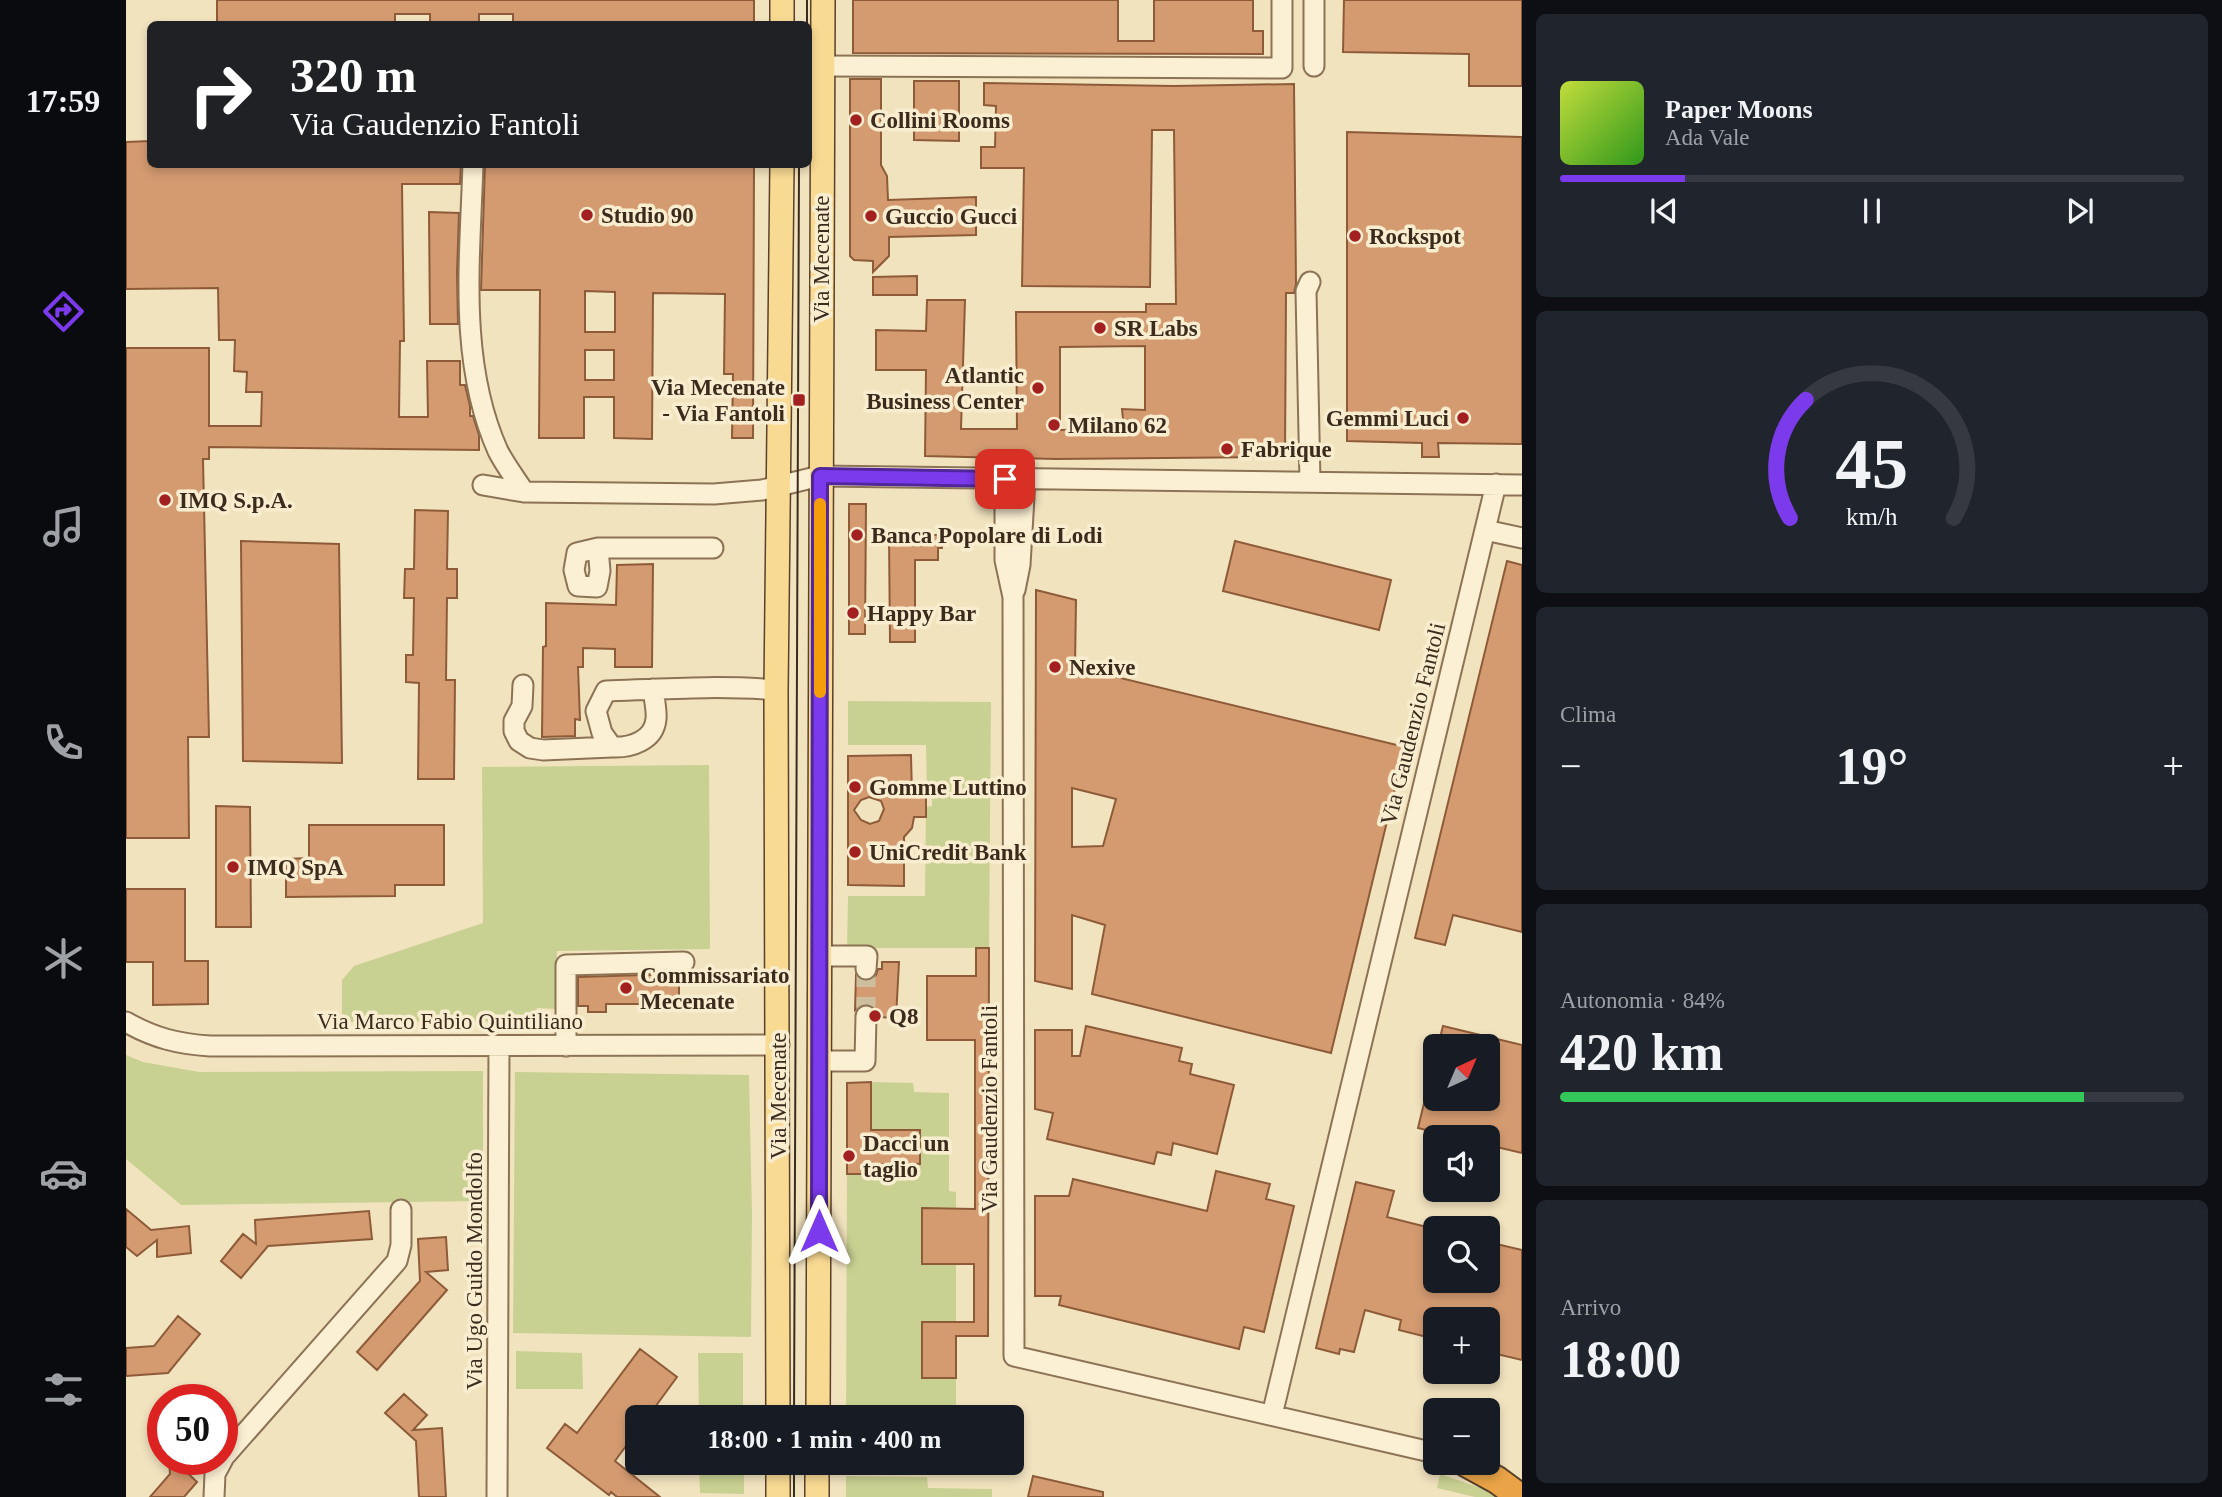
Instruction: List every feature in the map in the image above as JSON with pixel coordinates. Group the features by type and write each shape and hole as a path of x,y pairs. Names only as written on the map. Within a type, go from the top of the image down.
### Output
{"highway":[{"path":"1500,1470 1522,1477"},
{"path":"1488,1475 1520,1497"}],"main road":[{"path":"782,0 782,21"},
{"name":"Via Mecenate","path":"818,1405 823,0"},
{"name":"Via Mecenate","path":"778,1405 776,690 782,168"},
{"path":"778,1475 778,1497"},
{"path":"817,1475 817,1497"}],"street":[{"path":"822,66 1282,68 1282,0"},
{"path":"1314,0 1314,66"},
{"path":"473,168 468,319 480,395 499,452 524,492"},
{"path":"1307,285 1310,482"},
{"path":"483,485 524,492 714,494 762,490 820,476 1522,485"},
{"name":"Via Gaudenzio Fantoli","path":"1005,479 1006,560 1013,597 1014,1356 1423,1449"},
{"name":"Via Gaudenzio Fantoli","path":"1013,597 1020,565 1025,480"},
{"name":"Via Gaudenzio Fantoli","path":"1272,1415 1496,484"},
{"path":"1485,530 1522,538"},
{"path":"598,548 713,548"},
{"path":"523,685 522,706 514,721 514,731 519,741 530,748 543,751 628,748 646,738 656,721 653,690"},
{"path":"612,747 602,733 596,710 606,691 776,690"},
{"path":"820,956 866,962"},
{"path":"566,1046 566,965 684,962"},
{"path":"820,1061 865,1061 866,1017"},
{"name":"Via Marco Fabio Quintiliano","path":"126,1022 155,1036 181,1044 210,1046 779,1045"},
{"name":"Via Ugo Guido Mondolfo","path":"497,1497 499,1046"},
{"path":"214,1497 215,1474 224,1457 397,1261 401,1253 401,1210"}],"green space":[{"path":"848,701 991,702 989,948 847,948 848,896 925,896 926,807 932,806 932,796 927,795 926,745 848,745"},
{"path":"709,765 710,949 557,951 555,1009 537,1008 537,1021 342,1022 342,980 354,966 483,923 482,767"},
{"path":"126,1055 143,1062 199,1072 483,1071 483,1201 181,1205 126,1159"},
{"path":"515,1072 749,1075 751,1337 513,1333"},
{"path":"871,1082 913,1083 914,1092 949,1093 949,1191 956,1192 956,1208 922,1208 923,1264 956,1264 956,1322 922,1322 922,1377 956,1378 956,1405 846,1405 847,1174 870,1174 870,1164 920,1164 919,1130 871,1130"},
{"path":"516,1351 582,1353 583,1389 516,1389"},
{"path":"698,1353 743,1353 743,1405 699,1405"},
{"path":"699,1475 744,1475 744,1494 700,1493"},
{"path":"1440,1475 1443,1475 1506,1497 1475,1497 1437,1488"},
{"path":"846,1476 927,1477 928,1488 992,1489 992,1497 846,1497"}],"building":[{"path":"217,0 754,0 754,21 513,21 513,14 479,14 479,21 430,21 430,14 395,14 395,21 217,21"},
{"path":"853,0 1118,0 1118,41 1154,41 1154,0 1253,0 1253,31 1263,31 1263,54 853,53"},
{"path":"1344,0 1522,0 1522,86 1469,86 1469,54 1343,52"},
{"path":"850,79 881,79 881,165 887,176 888,200 976,197 976,235 889,237 889,256 873,272 873,261 854,260 850,256"},
{"path":"914,81 959,81 959,141 914,140"},
{"path":"984,83 1174,86 1294,84 1296,284 1294,293 1286,293 1285,457 1056,459 925,456 926,370 876,370 876,330 926,331 927,300 965,300 961,429 1017,429 1016,312 1146,312 1146,304 1176,304 1174,130 1152,130 1150,287 1022,286 1024,168 981,168 981,147 995,147 996,106 984,105","holes":["1145,346 1145,410 1122,409 1124,429 1060,430 1060,347"]},
{"path":"1347,132 1522,137 1522,444 1438,443 1439,457 1422,457 1422,443 1347,441"},
{"path":"147,141 147,168 461,168 460,184 402,184 404,341 400,341 399,417 428,417 427,361 460,361 460,385 465,385 470,416 473,416 479,435 479,450 209,447 209,459 203,459 209,737 188,737 189,838 126,838 126,348 209,348 209,426 261,426 262,392 246,392 247,372 234,371 235,340 219,340 218,288 126,289 126,142"},
{"path":"485,168 754,168 753,438 732,438 733,374 724,374 725,294 653,293 652,439 614,438 614,397 584,397 584,438 539,438 540,290 481,290","holes":["585,291 615,292 615,332 585,332","585,350 614,350 614,380 585,380"]},
{"path":"429,212 459,213 458,324 430,324"},
{"path":"917,276 917,295 873,295 873,277"},
{"path":"849,504 866,504 865,634 849,634"},
{"path":"415,510 448,511 447,569 457,569 457,598 447,598 446,680 455,680 454,779 418,779 419,683 406,682 406,655 413,655 414,598 404,598 405,569 414,569"},
{"path":"889,535 942,535 938,560 915,560 915,642 890,642"},
{"path":"241,541 339,544 342,763 243,761"},
{"path":"1235,541 1391,580 1379,630 1223,591"},
{"path":"1507,561 1522,565 1522,932 1453,915 1445,945 1415,938"},
{"path":"653,564 652,667 615,667 615,649 583,648 583,667 578,667 580,720 575,719 575,736 542,737 546,603 616,605 617,565"},
{"path":"1036,590 1076,600 1075,667 1405,747 1331,1053 1092,994 1105,925 1072,915 1072,989 1035,981","holes":["1072,788 1116,799 1103,846 1072,847"]},
{"path":"911,755 912,795 926,795 926,817 914,817 912,828 904,837 904,886 848,885 848,756","holes":["869,797 881,801 884,809 879,821 870,824 861,820 854,810 861,800"]},
{"name":"IMQ SpA","path":"216,806 250,807 251,927 216,927"},
{"path":"309,825 444,825 444,885 395,885 395,896 286,897 286,859 309,858"},
{"name":"IMQ SpA","path":"126,889 185,889 185,961 208,961 208,1004 153,1005 153,962 126,962"},
{"path":"976,948 989,948 988,1336 956,1336 956,1378 922,1378 922,1322 974,1322 974,1264 922,1264 922,1208 975,1209 975,1040 927,1040 927,976 976,976"},
{"path":"882,962 899,962 896,1018 878,1017 876,1010 867,1004 855,1010 856,975 864,981 872,980 878,969 882,969"},
{"name":"Commissariato Mecenate","path":"679,974 679,1007 648,1011 648,1004 606,1004 606,1012 588,1012 588,1006 578,1006 578,977"},
{"path":"1086,1026 1182,1048 1179,1061 1192,1064 1190,1074 1234,1085 1217,1154 1173,1143 1171,1155 1157,1152 1154,1164 1047,1139 1053,1113 1035,1109 1035,1030 1072,1030 1072,1056 1080,1056"},
{"path":"1443,1026 1476,1034 1441,1034"},
{"path":"1500,1040 1522,1045 1522,1153 1500,1148 1500,1125 1423,1125 1423,1129 1418,1128 1423,1107 1423,1111 1500,1111"},
{"path":"871,1082 871,1130 920,1130 920,1164 870,1164 870,1174 847,1174 847,1083"},
{"path":"1216,1171 1270,1184 1266,1199 1294,1206 1264,1332 1244,1327 1239,1349 1059,1305 1061,1296 1035,1296 1035,1196 1069,1196 1073,1179 1207,1211"},
{"path":"1356,1182 1394,1191 1387,1217 1423,1226 1423,1293 1500,1293 1500,1245 1522,1250 1522,1360 1500,1355 1500,1307 1423,1307 1423,1336 1399,1330 1401,1320 1365,1310 1354,1352 1340,1349 1339,1354 1316,1348"},
{"path":"126,1209 151,1230 189,1226 191,1253 157,1257 157,1240 137,1256 126,1247"},
{"path":"369,1211 372,1239 268,1246 241,1278 221,1261 243,1234 256,1244 255,1220"},
{"path":"446,1237 448,1270 426,1272 447,1290 377,1370 357,1352 420,1281 418,1239"},
{"path":"178,1316 200,1334 168,1373 126,1376 126,1348 154,1346"},
{"path":"640,1349 677,1377 657,1405 625,1405 625,1447 615,1461 625,1469 625,1475 632,1475 660,1497 617,1497 611,1492 609,1495 547,1448 565,1424 577,1433"},
{"path":"404,1394 427,1415 413,1430 442,1428 446,1497 419,1497 416,1441 385,1413"},
{"path":"169,1475 190,1475 197,1482 184,1497 150,1497"},
{"path":"1033,1476 1103,1492 1103,1497 1028,1497"}],"tunnel":[{"path":"866,969 866,1016"}],"tram line":[{"path":"807,0 807,21"},
{"path":"794,1405 799,168"},
{"path":"794,1475 794,1497"}],"slow traffic":[{"path":"820,504 820,692"}],"place":[{"name":"Collini Rooms","path":"856,120"},
{"name":"Studio 90","path":"587,215"},
{"name":"Guccio Gucci","path":"871,216"},
{"name":"Rockspot","path":"1355,236"},
{"name":"SR Labs","path":"1100,328"},
{"name":"Atlantic Business Center","path":"1038,388"},
{"name":"Via Mecenate - Via Fantoli","path":"799,400"},
{"name":"Gemmi Luci","path":"1463,418"},
{"name":"Milano 62","path":"1054,425"},
{"name":"Fabrique","path":"1227,449"},
{"name":"IMQ S.p.A.","path":"165,500"},
{"name":"Banca Popolare di Lodi","path":"857,535"},
{"name":"Happy Bar","path":"853,613"},
{"name":"Nexive","path":"1055,667"},
{"name":"Gomme Luttino","path":"855,787"},
{"name":"UniCredit Bank","path":"855,852"},
{"name":"IMQ SpA","path":"233,867"},
{"name":"Commissariato Mecenate","path":"626,988"},
{"name":"Q8","path":"875,1016"},
{"name":"Dacci un taglio","path":"849,1156"}],"route":[{"path":"819,1231 820,476 1005,479"}]}
